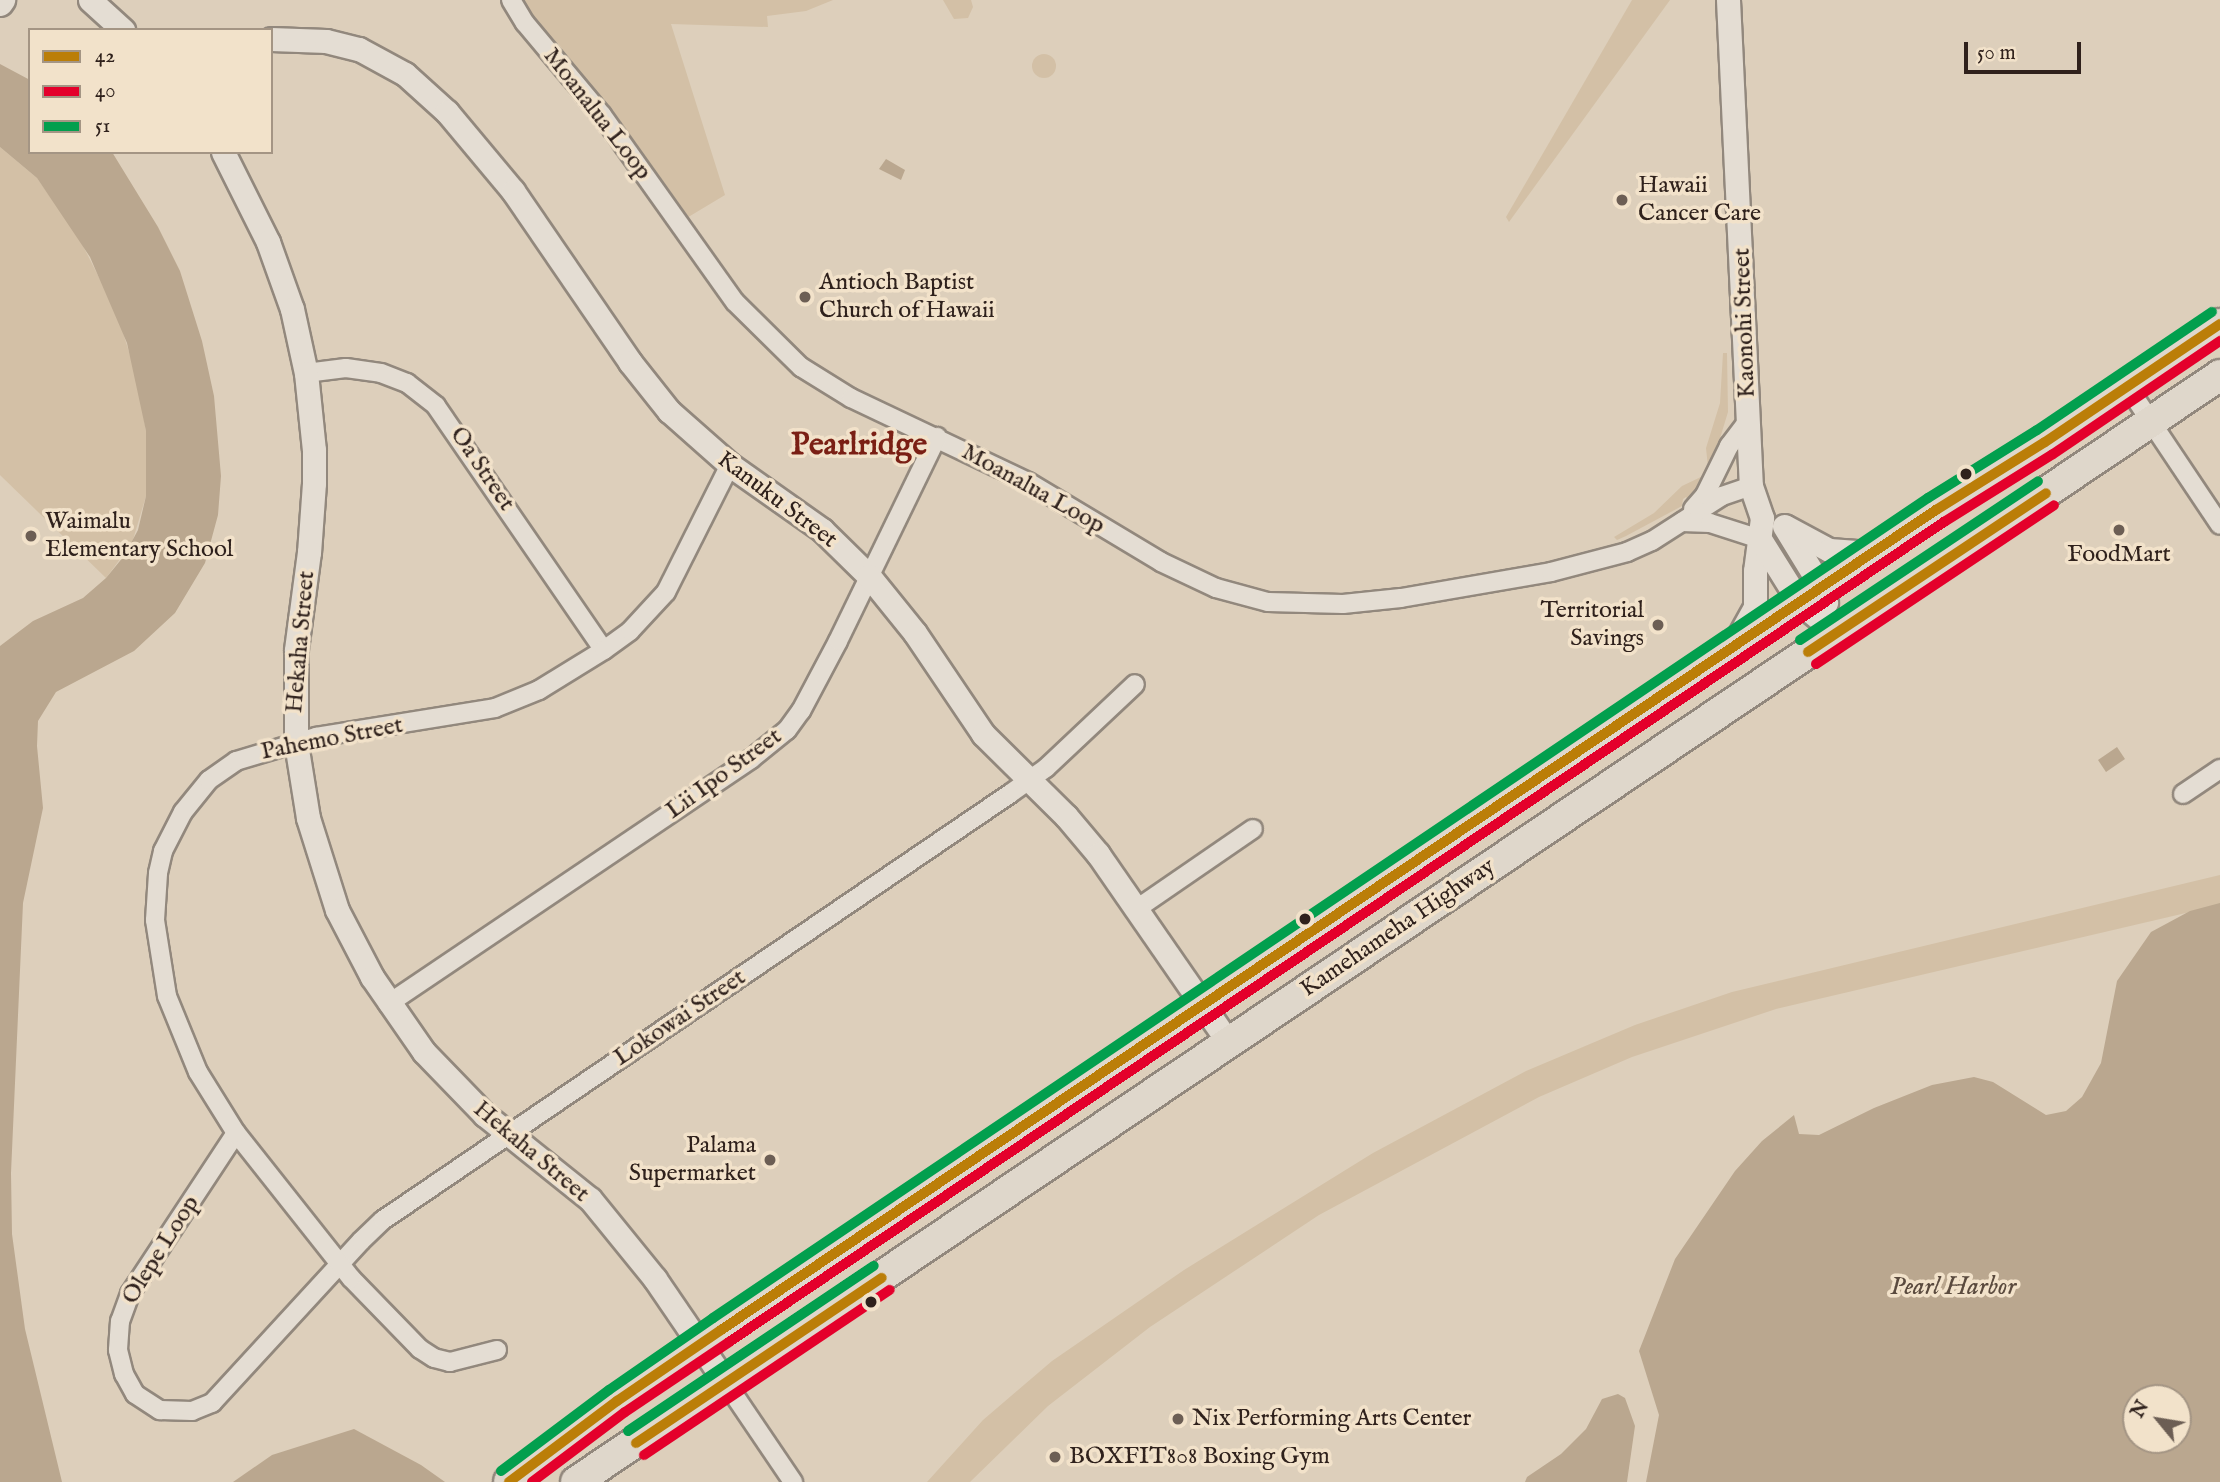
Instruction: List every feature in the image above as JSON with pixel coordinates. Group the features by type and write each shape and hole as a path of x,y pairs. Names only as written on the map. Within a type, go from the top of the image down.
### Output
{"main road":[{"name":"Kamehameha Highway","path":"509,1482 617,1401 700,1344 1871,554 2220,324"},
{"name":"Kamehameha Highway","path":"576,1482 2220,375"}],"street":[{"path":"90,0 121,28"},
{"name":"Moanalua Loop","path":"511,0 525,23 602,115 705,262 757,326 801,366 883,414 937,437 1028,482 1194,579 1236,596 1268,602 1317,605 1371,602 1551,572 1627,552 1682,523 1722,496 1751,486"},
{"name":"Kaonohi Street","path":"1728,0 1751,486 1761,529 1836,633"},
{"name":"Kanuku Street","path":"273,40 314,40 359,49 391,65 432,97 513,191 652,391 695,436 730,465 822,530 869,576 915,633 971,720 1075,826 1229,1043"},
{"name":"Hekaha Street","path":"224,154 273,254 295,321 306,373 314,483 309,552 296,650 296,743 305,806 327,883 359,955 388,1004 448,1080 509,1134 590,1199 648,1270 793,1482"},
{"name":"Oa Street","path":"306,373 360,368 380,373 407,383 436,406 455,429 604,650"},
{"path":"2127,386 2220,525"},
{"name":"Moanalua Loop","path":"1682,523 1705,495 1729,446 1749,419"},
{"name":"Lii Ipo Street","path":"388,1004 779,737 801,711 937,437"},
{"name":"Pahemo Street","path":"498,1350 459,1361 434,1358 421,1349 339,1265 236,1133 198,1072 167,996 155,920 158,873 173,829 209,780 251,754 296,743 495,709 532,694 604,650 630,631 666,592 730,465"},
{"path":"1682,523 1710,523 1761,529 1784,526 1829,550 1871,554"},
{"name":"Kaonohi Street","path":"1784,526 1811,595"},
{"path":"1727,653 1752,617 1755,607 1755,571 1761,529"},
{"name":"Lokowai Street","path":"339,1265 361,1241 402,1206 1028,781 1135,684"},
{"path":"2183,794 2220,769"},
{"path":"1135,910 1253,828"},
{"name":"Olepe Loop","path":"236,1133 124,1307 118,1350 124,1374 135,1394 151,1406 169,1412 192,1411 212,1403 339,1265"}],"shaded area":[{"path":"522,0 833,0 806,11 767,16 768,27 671,24 725,195 685,219 611,112 542,31"},
{"path":"943,0 971,0 973,7 968,18 954,19"},
{"path":"1632,0 1670,0 1509,222 1506,217"},
{"path":"1044,54 1053,57 1056,66 1053,75 1044,78 1035,75 1032,66 1035,57"},
{"path":"0,147 37,178 79,238 117,313 136,375 146,431 146,496 132,543 106,578 0,475"},
{"path":"1723,353 1727,353 1728,412 1711,468 1708,467 1706,448 1720,403"},
{"path":"1708,476 1700,489 1689,501 1686,497 1683,499 1682,506 1626,536 1617,540 1614,537 1654,513 1682,486"},
{"path":"2220,875 2220,905 1776,1009 1632,1057 1539,1097 1319,1215 1150,1327 1048,1406 970,1482 927,1482 983,1420 1052,1361 1184,1270 1373,1153 1526,1071 1635,1025 1732,992"}],"water":[{"path":"0,64 28,79 28,154 113,154 158,227 180,271 202,341 214,396 221,476 218,515 205,563 175,613 134,651 56,692 38,721 37,746 43,808 23,903 11,1173 12,1234 25,1329 62,1482 0,1482 0,646 33,621 83,598 106,578 124,556 138,530 146,496 146,431 127,343 90,257 37,178 0,147"},
{"path":"886,159 905,170 901,180 879,169"},
{"path":"2117,747 2125,759 2106,772 2098,760"},
{"name":"Pearl Harbor","path":"2220,903 2220,1482 1646,1482 1659,1415 1639,1351 1675,1259 1735,1171 1762,1141 1794,1115 1799,1134 1819,1135 1874,1108 1932,1085 1974,1077 1993,1082 2046,1115 2066,1111 2082,1097 2101,1063 2117,981 2151,932 2190,911"},
{"path":"1618,1394 1625,1398 1635,1426 1627,1482 1525,1482 1527,1477 1561,1454 1586,1429 1602,1399"},
{"path":"354,1429 421,1465 445,1482 233,1482 272,1455"}],"transit line":[{"name":"51","path":"501,1471 609,1390 713,1318 1928,498 2037,430 2212,312"},
{"name":"42","path":"509,1482 617,1401 721,1330 1936,510 2045,442 2220,324"},
{"name":"40","path":"532,1482 625,1412 1944,522 2053,454 2220,341"},
{"name":"51","path":"1800,640 2038,481"},
{"name":"42","path":"1808,652 2046,493"},
{"name":"40","path":"1816,664 2054,505"},
{"name":"51","path":"628,1431 874,1266"},
{"name":"42","path":"636,1443 882,1278"},
{"name":"40","path":"644,1455 890,1290"}],"place":[{"name":"Hawaii Cancer Care","path":"1622,200"},
{"name":"Antioch Baptist Church of Hawaii","path":"805,297"},
{"name":"FoodMart","path":"2119,530"},
{"name":"Waimalu Elementary School","path":"31,536"},
{"name":"Territorial Savings","path":"1658,625"},
{"name":"Palama Supermarket","path":"770,1160"},
{"name":"Nix Performing Arts Center","path":"1178,1419"},
{"name":"BOXFIT808 Boxing Gym","path":"1055,1457"}],"district":[{"name":"Pearlridge","path":"859,446"}]}
